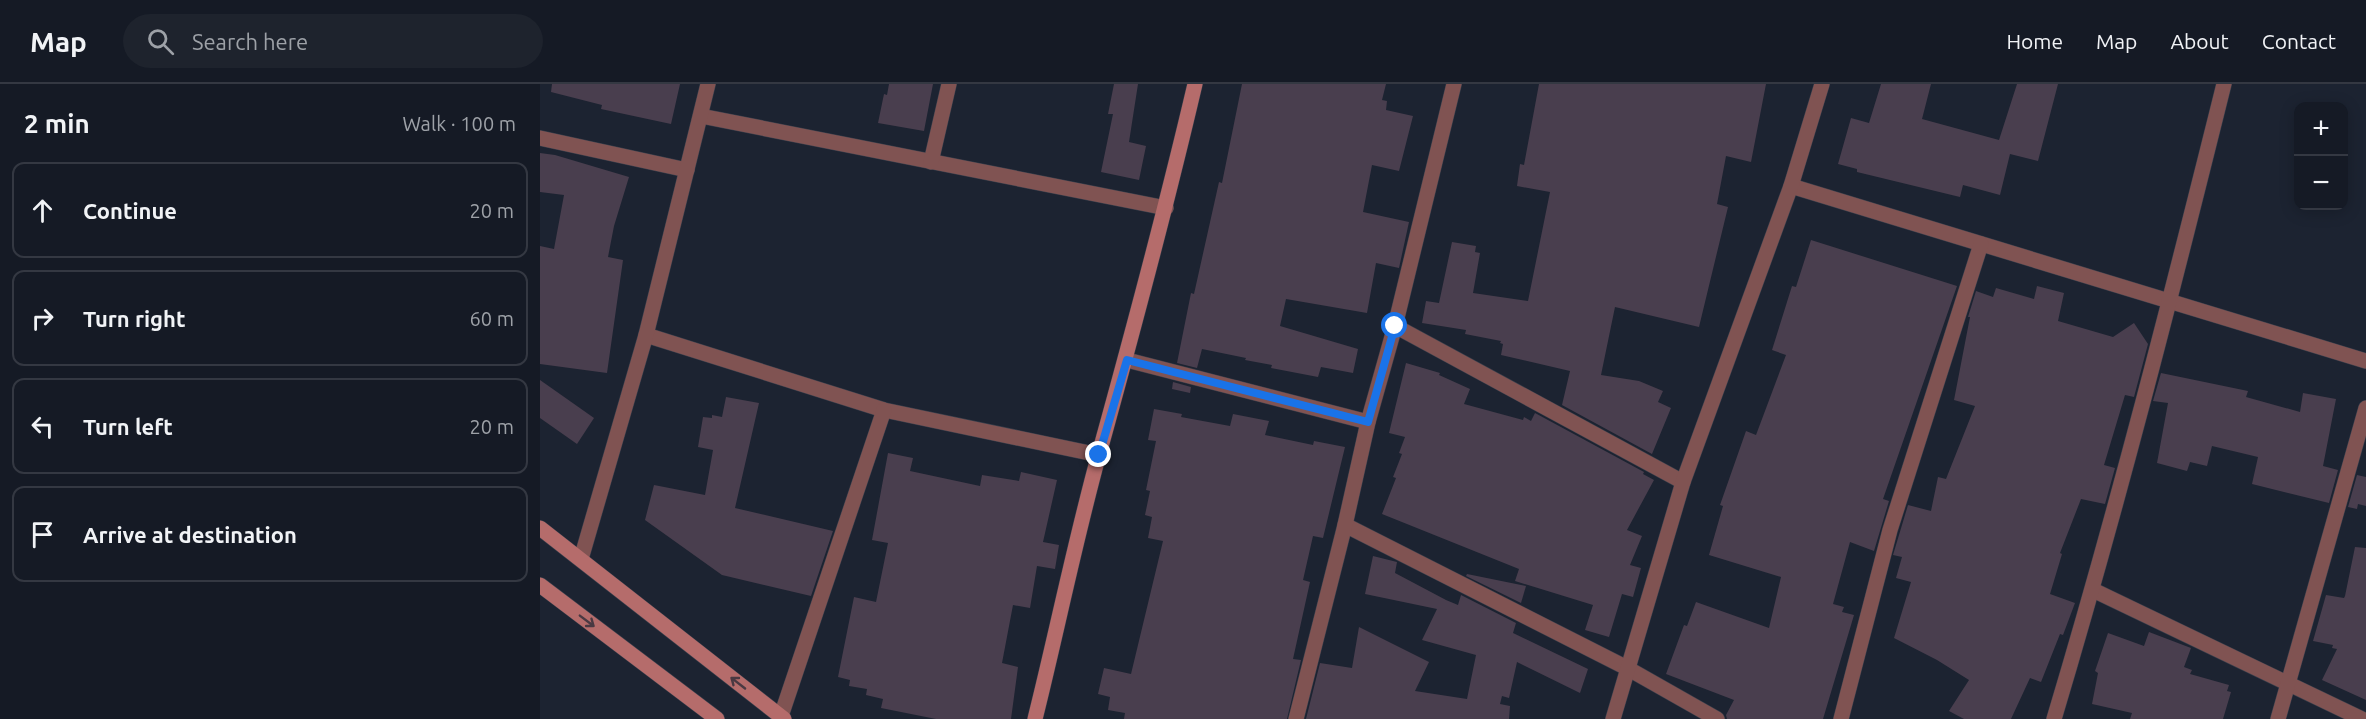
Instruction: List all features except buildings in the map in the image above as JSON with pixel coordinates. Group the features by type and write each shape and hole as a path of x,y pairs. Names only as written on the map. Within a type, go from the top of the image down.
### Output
{"street":[{"path":"581,559 646,335 708,84"},
{"path":"931,162 949,84"},
{"path":"1035,719 1099,455 1127,360 1195,84"},
{"path":"1296,719 1346,525 1368,422 1395,326 1454,84"},
{"path":"1613,719 1683,482 1791,186 1822,84"},
{"path":"2054,719 2093,590 2170,302 2224,84"},
{"path":"701,116 1166,208"},
{"path":"540,138 687,170"},
{"path":"1791,186 2366,361"},
{"path":"1841,719 1890,530 1981,244"},
{"path":"1395,326 1683,482"},
{"path":"646,335 884,410 1099,455"},
{"path":"1127,360 1368,422"},
{"path":"2278,719 2286,684 2366,408"},
{"path":"540,528 783,718 884,410"},
{"path":"1346,525 1627,668 1717,719"},
{"path":"540,585 717,719"},
{"path":"2093,590 2361,719"}],"route":[{"path":"1099,455 1127,360 1368,422 1395,326"}]}
